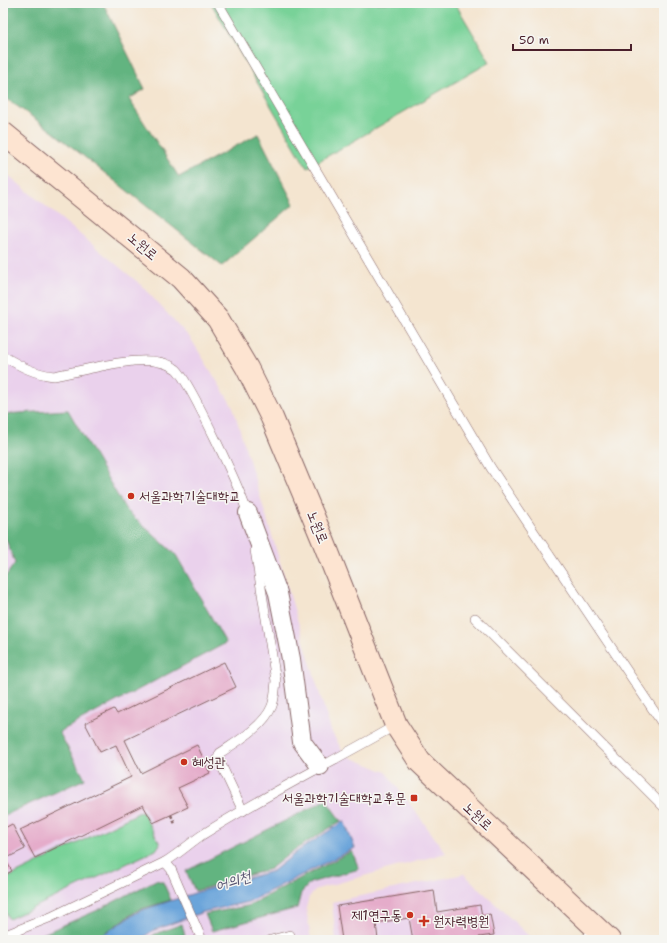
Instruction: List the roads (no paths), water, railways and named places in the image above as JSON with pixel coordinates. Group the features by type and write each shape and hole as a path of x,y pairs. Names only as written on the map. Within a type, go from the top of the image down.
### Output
{"main road":[{"name":"노원로","path":"3,133 181,278 218,319 247,368 272,418 323,540 396,725 420,762 597,936"}],"street":[{"path":"248,513 278,593 291,659 302,742 320,766"}],"lane":[{"path":"218,3 491,468 664,726"},
{"path":"3,356 40,375 54,376 142,361 159,362 176,369 185,381 248,513 276,681 272,707 258,725 220,752 218,758 244,811"},
{"path":"475,618 664,807"},
{"path":"4,934 51,917 168,866 181,852 201,836 320,766 345,755 396,725"},
{"path":"168,866 201,938"},
{"path":"271,940 290,935 291,940"}],"water":[{"path":"344,821 355,848 248,902 203,912 152,931 140,940 94,940 139,911 204,890 273,871 298,851"}],"place":[{"name":"서울과학기술대학교","path":"131,496"},
{"name":"혜성관","path":"184,762"},
{"name":"서울과학기술대학교후문","path":"414,798"},
{"name":"제1연구동","path":"410,915"},
{"name":"원자력병원","path":"424,921"}],"water label":[{"name":"어의천","path":"233,881"}]}
